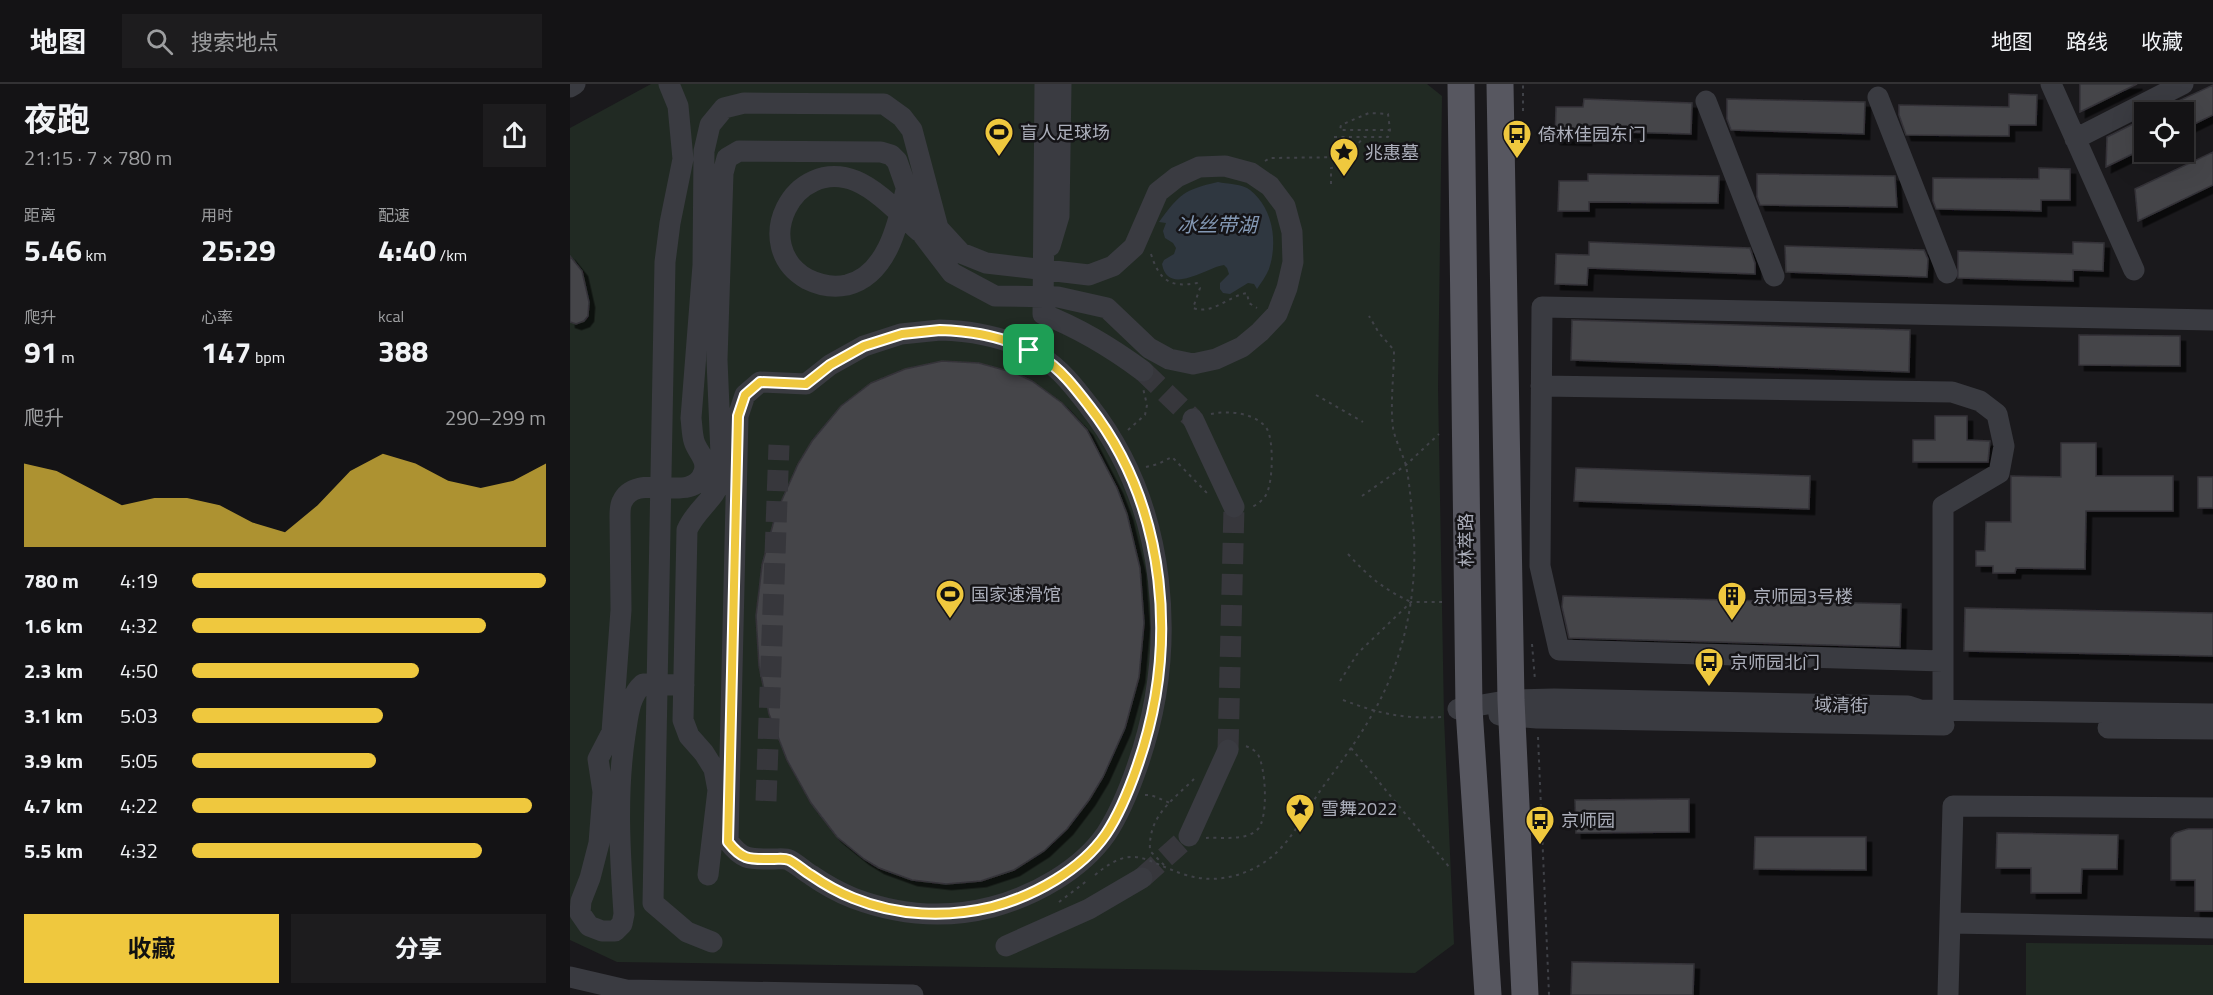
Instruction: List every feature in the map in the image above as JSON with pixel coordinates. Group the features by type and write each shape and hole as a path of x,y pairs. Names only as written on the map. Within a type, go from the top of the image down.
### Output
{"main road":[{"name":"林萃路","path":"1461,84 1468,660 1457,711 1472,761 1488,995"},
{"path":"1500,84 1510,661 1526,995"},
{"path":"1468,660 1510,661"},
{"path":"1472,761 1514,759"},
{"path":"1485,947 1523,946"}],"street":[{"path":"570,87 575,84"},
{"path":"669,84 678,106 683,159 665,262 653,903 687,932 712,942"},
{"path":"1045,84 1043,315 1066,323 1090,336 1143,378"},
{"path":"1043,270 1059,216 1061,84"},
{"path":"2050,84 2134,270"},
{"path":"2075,139 2183,84"},
{"path":"1878,97 1947,273"},
{"path":"1706,101 1774,276"},
{"path":"684,685 643,684 635,691 620,768 618,812 624,914 622,924 615,931 602,931 589,926 580,913 581,900 590,878 599,843 603,792 598,759 612,732 621,610 620,516 622,501 631,492 645,487 687,487 698,481 704,471 704,460 694,443 692,418 703,265 704,151 710,125 724,108 744,103 884,105 902,117 912,130 938,228 961,253 986,263 1089,275 1113,266 1134,247 1158,192 1177,177 1199,167 1225,166 1251,173 1270,186 1285,206 1292,232 1293,262 1287,288 1277,314 1260,332 1242,347 1216,359 1193,364 1169,359 1149,348 1107,308 1058,297 994,296 952,273 922,235 901,215 857,182 836,177 825,178 805,186 790,201 781,220 781,241 789,261 803,277 823,285 844,286 864,278 880,263 901,215 906,189"},
{"path":"708,875 718,790 714,769 704,753 688,736 683,720 687,530 692,517 718,490 722,478 717,360 723,173 727,159 739,151 881,152 891,154 897,161 922,235"},
{"path":"1943,661 1559,650 1540,566 1542,308 2213,320"},
{"path":"960,330 979,333 1013,343 1044,358 1082,397 1113,440 1129,471 1153,543 1161,601 1161,660 1151,720 1128,794 1106,834 1084,857 1041,887 1003,904 962,913 920,914 892,910 864,902 828,886 787,859 752,859 738,854 728,842 738,416 745,395 760,382 806,384 847,355 883,339 921,331 960,330"},
{"path":"1541,386 1952,392 1980,401 1997,414 2004,446 1999,473 1943,506 1943,711"},
{"path":"1193,419 1240,508"},
{"name":"域清街","path":"1457,711 1908,706 1920,710 1943,711 2213,714"},
{"name":"域清街","path":"1512,709 2213,729"},
{"path":"1189,836 1228,750"},
{"path":"1948,995 1953,806 2213,808"},
{"path":"1006,946 1089,909 1142,878"},
{"path":"1950,923 2213,928"},
{"path":"570,977 626,990 913,995"}],"path":[{"path":"1334,137 1388,137 1390,130 1388,114 1369,113 1341,125 1340,130 1390,130"},
{"path":"1331,184 1332,168 1352,166 1357,145 1364,137"},
{"path":"1251,173 1270,158 1354,157"},
{"path":"1149,246 1160,275 1173,284 1197,283 1200,288 1193,308 1202,311 1216,307 1238,294 1247,293 1249,303 1258,309 1281,304"},
{"path":"1058,902 1105,866 1120,859 1147,858 1187,876 1209,879 1233,877 1261,865 1279,850 1294,832 1313,800 1374,712 1400,647 1412,602 1413,527 1406,465 1394,428 1394,350 1379,333 1369,316"},
{"path":"1113,440 1145,415 1147,405 1143,392 1143,378"},
{"path":"1316,395 1363,422"},
{"path":"1193,419 1217,412 1240,414 1256,419 1269,432 1272,463 1268,493 1258,503 1240,508"},
{"path":"1362,496 1406,465 1439,434"},
{"path":"1129,471 1158,464 1172,457 1207,493"},
{"path":"1348,554 1388,592 1412,602 1442,602"},
{"path":"1340,681 1358,653 1412,602"},
{"path":"1343,700 1374,712 1411,718 1457,711"},
{"path":"1189,836 1205,838 1244,836 1255,832 1263,822 1265,816 1264,782 1260,758 1247,746 1237,746 1228,750"},
{"path":"1351,748 1450,868"},
{"path":"1128,794 1151,795 1170,803 1156,819 1149,836 1150,850 1166,867"}],"shaded area":[{"name":"国家速滑馆","path":"651,84 1427,84 1442,96 1438,388 1444,717 1454,944 1415,973 617,962 570,940 570,128"},
{"path":"2026,943 2213,945 2213,995 2026,995"}],"water":[{"name":"冰丝带湖","path":"1218,182 1239,185 1250,190 1264,206 1272,226 1272,259 1268,272 1257,289 1254,284 1248,283 1230,294 1223,293 1220,283 1229,274 1224,265 1180,279 1166,274 1162,264 1174,254 1176,248 1165,238 1163,231 1166,223 1159,222 1183,194"}],"building":[{"path":"2080,84 2137,84 2080,112"},
{"path":"2213,85 2213,115 2194,124 2194,102 2176,102"},
{"path":"2009,94 2037,95 2036,125 2009,125 2009,136 1906,135 1899,115 1899,105 2009,107"},
{"path":"1584,99 1692,103 1691,134 1586,131 1586,140 1555,139 1556,107 1583,107"},
{"path":"1727,99 1865,102 1864,134 1731,130 1727,119"},
{"path":"2134,124 2134,153 2106,167 2107,137"},
{"path":"2213,152 2213,185 2138,221 2135,189"},
{"path":"2039,168 2070,169 2070,200 2041,200 2041,211 1936,209 1933,201 1933,178 2039,179"},
{"path":"1588,174 1719,176 1718,203 1589,202 1589,211 1558,211 1559,181 1588,181"},
{"path":"1757,174 1895,176 1897,207 1760,205 1757,197"},
{"path":"1589,242 1750,248 1755,263 1755,274 1588,268 1587,285 1555,284 1556,254 1589,255"},
{"path":"2073,242 2104,243 2103,271 2073,270 2073,281 1958,278 1958,251 2073,254"},
{"path":"1785,246 1924,250 1928,259 1927,277 1786,272"},
{"path":"570,256 582,271 589,302 588,316 584,321 576,324 570,322"},
{"path":"1572,320 1910,330 1909,372 1571,360"},
{"path":"2079,335 2180,336 2180,366 2079,365"},
{"name":"国家速滑馆","path":"942,361 979,363 1015,373 1032,381 1062,403 1087,430 1117,488 1127,514 1140,568 1144,623 1139,677 1125,728 1103,777 1067,829 1044,851 1014,870 981,881 946,884 912,880 879,868 864,859 837,837 811,803 787,760 769,714 759,666 756,616 762,565 776,513 798,464 812,441 841,406 871,383 905,369"},
{"path":"1935,416 1967,416 1967,440 1990,441 1988,462 1913,462 1913,440 1935,440"},
{"path":"2061,443 2096,443 2096,476 2173,476 2173,511 2086,511 2085,569 2016,568 2015,573 1993,573 1993,566 1976,566 1976,551 1985,551 1986,522 2011,522 2011,476 2061,477"},
{"path":"1576,468 1810,476 1809,509 1574,501"},
{"path":"2198,477 2213,477 2213,508 2198,508"},
{"name":"京师园3号楼","path":"1563,596 1901,604 1900,647 1569,638 1562,607"},
{"path":"1965,608 2213,613 2213,656 1964,651"},
{"path":"1689,799 1689,832 1576,833 1575,800"},
{"path":"2188,829 2213,829 2213,911 2195,911 2195,880 2171,880 2171,838 2175,833"},
{"path":"1997,833 2118,835 2117,869 2082,869 2081,893 2031,893 2031,868 1996,868"},
{"path":"1755,837 1866,837 1866,870 1754,869"},
{"path":"1572,962 1694,964 1693,995 1571,995"}],"tunnel":[{"path":"1143,371 1193,419"},
{"path":"766,801 779,445"},
{"path":"1228,750 1234,507"},
{"path":"1142,878 1189,836"}],"place":[{"name":"盲人足球场","path":"999,158"},
{"name":"倚林佳园东门","path":"1517,160"},
{"name":"兆惠墓","path":"1344,178"},
{"name":"国家速滑馆","path":"950,620"},
{"name":"京师园3号楼","path":"1732,622"},
{"name":"京师园北门","path":"1709,688"},
{"name":"雪舞2022","path":"1300,834"},
{"name":"京师园","path":"1540,846"}],"route":[{"path":"960,330 979,333 1029,350 1044,358 1064,377 1098,417 1113,440 1136,486 1153,543 1158,572 1162,631 1157,690 1143,750 1128,794 1106,834 1076,864 1023,897 962,913 920,914 882,908 828,886 787,859 752,859 738,854 728,842 738,416 745,395 760,382 806,384 830,365 864,346 902,334 960,330"}]}
